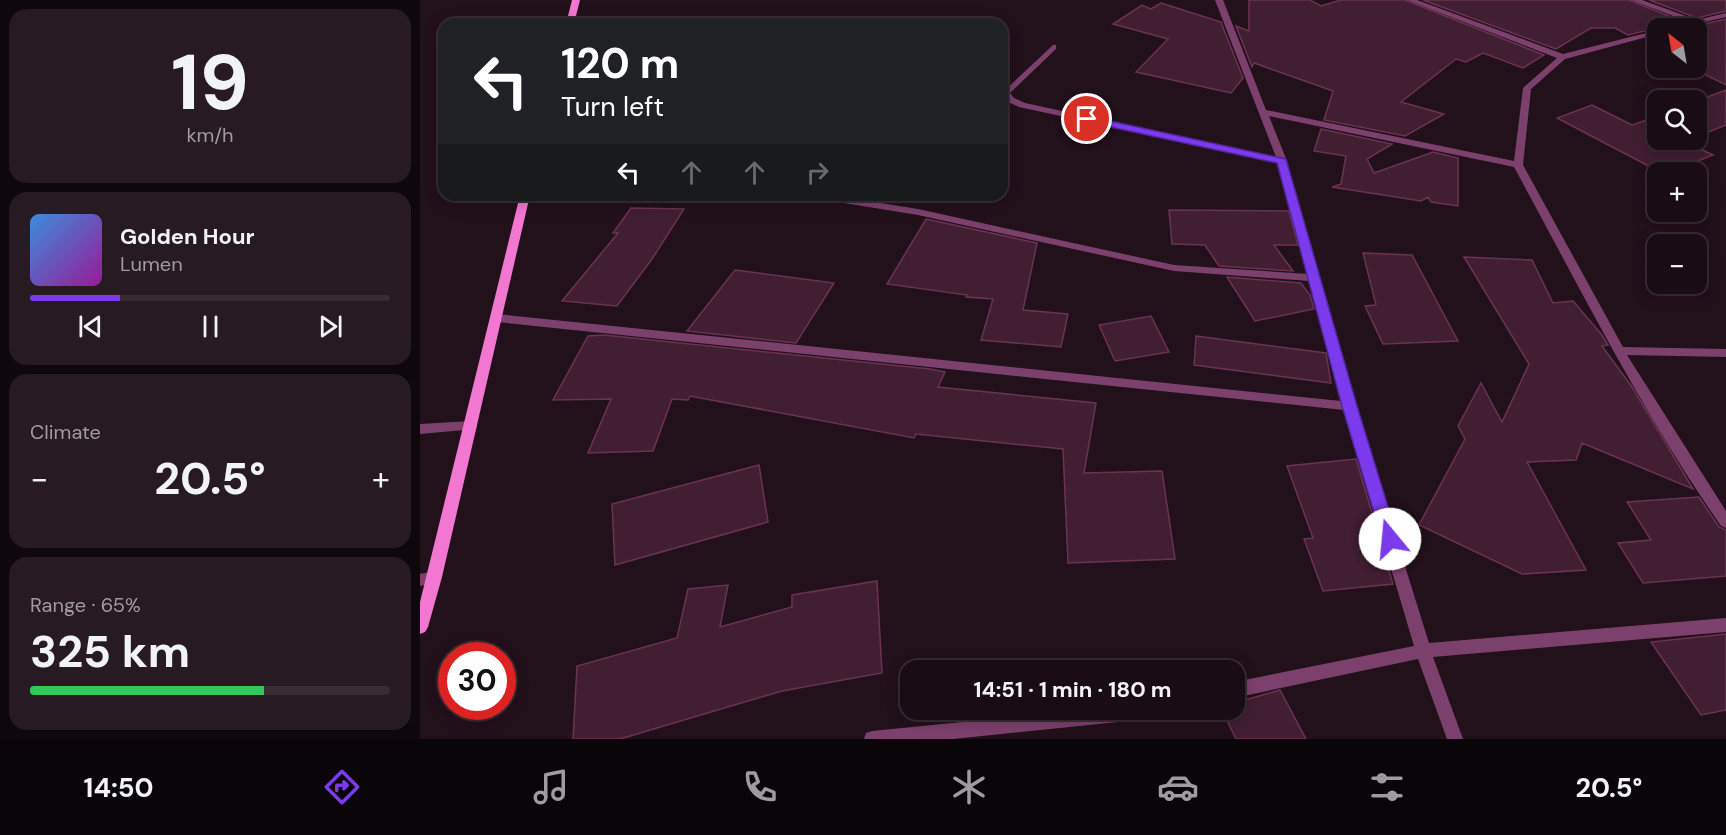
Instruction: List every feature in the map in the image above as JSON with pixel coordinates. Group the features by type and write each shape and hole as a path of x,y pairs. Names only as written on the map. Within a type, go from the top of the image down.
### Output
{"main road":[{"path":"572,18 576,0"},
{"path":"420,627 427,578 471,426 524,201"}],"street":[{"path":"1219,0 1282,161 1349,406 1423,651 1455,739"},
{"path":"1411,0 1562,57"},
{"path":"1635,0 1686,18"},
{"path":"1707,20 1726,15"},
{"path":"1647,35 1562,57 1527,88 1518,165 1619,351 1726,522"},
{"path":"1008,91 1053,48"},
{"path":"1008,96 1011,100 1033,108 1282,161"},
{"path":"1263,112 1518,165"},
{"path":"850,201 918,212 1174,268 1315,278"},
{"path":"497,318 1349,406"},
{"path":"1619,351 1726,353"},
{"path":"420,429 471,426"},
{"path":"1245,688 1423,651 1726,625"},
{"path":"872,739 1059,720"}],"building":[{"path":"1249,0 1310,0 1321,6 1341,0 1405,0 1544,55 1523,68 1483,53 1466,62 1456,59 1401,102 1444,114 1405,136 1324,120 1333,91 1254,63 1252,67 1236,26 1249,31"},
{"path":"1423,0 1629,0 1674,18 1647,18 1647,30 1628,35 1615,28 1591,28 1556,49"},
{"path":"1649,0 1726,0 1726,11 1697,18"},
{"path":"1161,3 1221,22 1243,78 1231,93 1136,72 1168,39 1113,24 1142,5 1151,9"},
{"path":"1726,19 1726,85 1707,76 1707,23"},
{"path":"1726,90 1726,125 1707,133 1707,97"},
{"path":"1592,105 1632,125 1647,120 1647,150 1703,150 1713,155 1695,162 1647,162 1647,165 1557,118"},
{"path":"1321,129 1392,144 1367,159 1374,173 1433,152 1458,158 1458,206 1431,202 1428,197 1421,201 1332,187 1341,184 1346,156 1314,151"},
{"path":"631,208 684,209 652,259 617,306 562,301 618,233 613,233"},
{"path":"1169,210 1289,211 1298,245 1274,245 1293,271 1219,266 1205,245 1172,244"},
{"path":"926,219 1037,243 1023,310 1068,314 1061,347 981,340 993,299 966,297 967,295 887,284"},
{"path":"1363,253 1412,255 1458,341 1383,344 1365,306 1376,305"},
{"path":"1464,257 1532,260 1553,303 1573,301 1602,335 1608,345 1602,346 1632,387 1693,489 1582,443 1576,460 1527,462 1586,570 1522,574 1419,525 1465,439 1458,426 1481,383 1502,422 1529,364"},
{"path":"735,270 834,283 796,343 687,331"},
{"path":"1227,277 1301,283 1310,295 1314,309 1255,321"},
{"path":"1151,316 1169,352 1115,361 1099,325"},
{"path":"604,335 930,369 945,372 938,387 1096,403 1084,473 1162,471 1175,559 1068,563 1063,449 916,434 914,438 690,396 688,400 672,399 653,451 588,453 611,399 553,400 588,336"},
{"path":"1196,336 1326,353 1331,383 1194,365"},
{"path":"1356,459 1393,584 1323,591 1304,539 1313,538 1287,466"},
{"path":"759,465 768,522 615,565 612,504"},
{"path":"1699,497 1719,527 1726,530 1726,576 1643,583 1618,543 1651,540 1627,502"},
{"path":"877,581 882,673 782,691 620,739 573,739 577,666 677,638 688,589 728,585 720,627 792,607 792,595"},
{"path":"1726,634 1726,710 1701,715 1651,642"},
{"path":"1280,690 1306,739 1236,739 1227,720 1245,720 1245,700"}],"route":[{"path":"1087,119 1282,161 1349,406 1390,539"}]}
